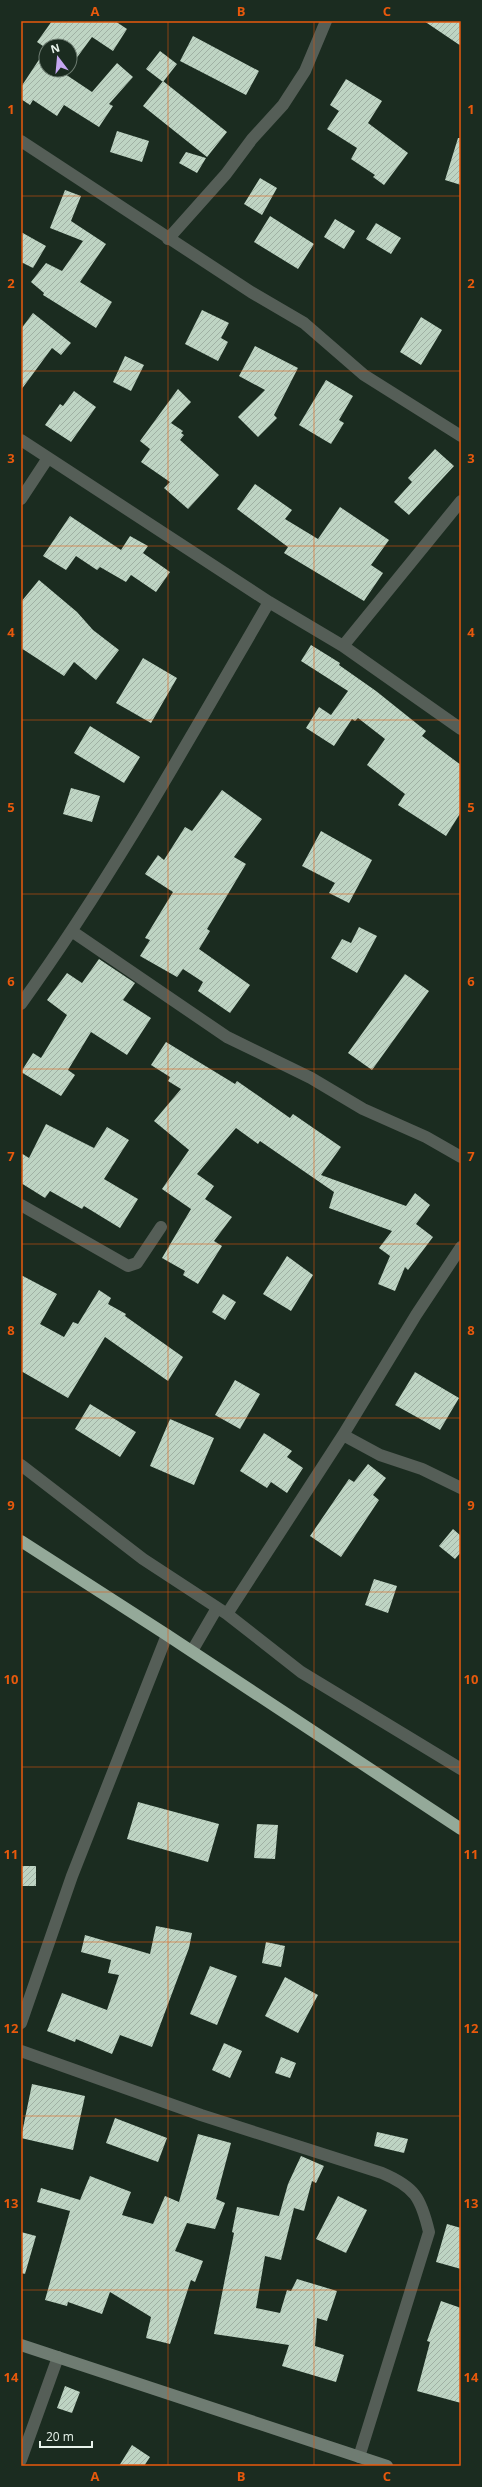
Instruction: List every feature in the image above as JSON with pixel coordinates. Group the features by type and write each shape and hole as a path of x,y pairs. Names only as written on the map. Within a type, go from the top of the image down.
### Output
{"highway":[{"path":"21,1541 192,1651 461,1829"}],"street":[{"path":"168,239 226,174 252,138 283,106 305,71 326,21"},
{"path":"21,140 168,239 304,323 364,375 461,436"},
{"path":"21,440 269,602 343,646 461,729"},
{"path":"21,499 48,458"},
{"path":"343,646 461,501"},
{"path":"21,1004 73,932 161,790 269,602"},
{"path":"73,932 228,1037 311,1078 363,1109 426,1137 461,1157"},
{"path":"21,1205 128,1266 137,1263 161,1227"},
{"path":"192,1651 222,1611 343,1435 416,1315 461,1247"},
{"path":"343,1435 380,1455 422,1469 461,1488"},
{"path":"21,1464 143,1559 222,1611 301,1672 461,1769"},
{"path":"21,2023 72,1876 167,1635"},
{"path":"21,2051 201,2115 382,2173 403,2182 417,2197 429,2232 359,2457"},
{"path":"21,2345 387,2466"},
{"path":"21,2460 58,2357"}],"building":[{"path":"52,21 115,21 127,29 113,51 92,37 78,56 78,38 40,38"},
{"path":"424,21 461,21 461,46"},
{"path":"193,36 259,71 246,95 180,61"},
{"path":"160,51 177,64 163,82 146,69"},
{"path":"38,61 38,78 71,78 92,92 117,63 133,77 109,104 113,106 99,127 64,105 57,116 33,100 30,105 21,99 21,87"},
{"path":"346,79 382,101 368,123 408,153 384,185 373,177 375,175 351,159 357,148 327,129 339,111 330,105"},
{"path":"163,81 227,132 207,157 143,106"},
{"path":"117,131 149,141 142,162 110,152"},
{"path":"458,138 461,138 461,185 445,180"},
{"path":"186,152 206,158 197,173 179,163"},
{"path":"260,178 277,188 262,215 244,204"},
{"path":"65,190 81,196 71,221 106,244 80,282 112,302 96,328 43,295 44,293 31,282 46,263 62,271 83,241 50,228"},
{"path":"270,216 314,244 298,269 254,242"},
{"path":"335,219 355,231 344,249 324,237"},
{"path":"376,223 401,238 391,254 366,239"},
{"path":"21,232 46,246 33,268 21,262"},
{"path":"202,310 229,323 221,338 228,342 218,361 185,344"},
{"path":"33,313 71,343 61,355 52,348 21,390 21,329"},
{"path":"421,317 442,330 421,365 400,352"},
{"path":"255,346 298,368 274,415 277,418 258,437 238,417 265,390 239,376"},
{"path":"125,356 144,365 131,391 113,382"},
{"path":"326,380 353,396 339,420 344,423 331,444 299,425"},
{"path":"178,389 191,402 171,423 183,431 181,433 184,435 180,440 219,475 188,509 164,488 170,482 141,462 150,449 140,441"},
{"path":"74,391 96,407 71,442 45,425 60,404 63,406"},
{"path":"435,449 454,466 409,515 394,502 412,482 408,478"},
{"path":"255,484 292,510 285,519 318,539 340,507 389,540 371,565 383,573 364,601 284,553 288,547 237,509"},
{"path":"70,516 121,550 130,536 148,546 143,553 170,572 156,592 131,575 126,582 100,567 97,570 76,556 66,570 43,556"},
{"path":"39,580 77,612 93,630 119,650 96,680 74,662 64,676 21,648 21,602"},
{"path":"311,645 340,663 339,665 376,691 426,731 422,736 461,765 461,812 446,836 398,805 405,794 367,765 385,739 358,718 355,721 352,719 334,746 306,728 319,707 331,715 348,691 301,661"},
{"path":"143,658 177,678 151,723 116,703"},
{"path":"90,726 140,757 124,783 74,753"},
{"path":"71,788 100,796 92,822 63,814"},
{"path":"222,790 262,819 234,857 246,864 207,929 210,931 199,949 250,985 230,1013 198,991 203,982 183,969 177,977 140,956 150,940 145,938 173,892 145,874 158,855 164,860 185,827 192,831"},
{"path":"321,831 372,860 349,903 329,893 335,883 302,866"},
{"path":"359,927 377,936 357,973 331,958 342,939 351,943"},
{"path":"99,959 135,983 123,1000 151,1018 127,1055 91,1032 68,1070 75,1075 61,1096 21,1072 33,1053 41,1058 67,1015 47,1000 67,973 82,983"},
{"path":"405,974 429,991 372,1070 348,1053"},
{"path":"166,1042 235,1084 237,1081 290,1118 293,1114 341,1147 321,1175 406,1206 415,1193 430,1205 416,1224 433,1237 408,1270 405,1267 395,1291 378,1284 390,1256 379,1248 392,1231 329,1208 334,1192 260,1141 258,1144 236,1128 197,1174 214,1186 205,1199 232,1217 214,1241 222,1246 198,1284 183,1275 185,1271 162,1258 191,1209 162,1189 189,1150 154,1121 181,1089 168,1081 170,1077 151,1065"},
{"path":"46,1124 94,1148 107,1127 129,1140 104,1179 138,1199 120,1228 84,1206 82,1209 50,1191 45,1198 21,1183 21,1153 29,1158"},
{"path":"287,1256 313,1275 291,1311 263,1294"},
{"path":"21,1275 57,1294 40,1324 64,1337 73,1322 78,1324 99,1290 111,1298 108,1304 126,1314 125,1316 183,1357 168,1381 105,1337 68,1398 21,1371"},
{"path":"223,1294 236,1302 225,1320 212,1312"},
{"path":"415,1372 459,1398 440,1430 395,1405"},
{"path":"235,1380 260,1394 240,1429 215,1415"},
{"path":"90,1404 136,1432 120,1457 75,1429"},
{"path":"170,1419 214,1438 194,1485 150,1466"},
{"path":"264,1433 292,1451 287,1457 303,1468 287,1493 271,1482 267,1488 240,1471"},
{"path":"368,1464 386,1478 373,1495 379,1500 341,1557 310,1536 349,1479 354,1482"},
{"path":"453,1529 461,1536 461,1552 455,1559 439,1546"},
{"path":"374,1579 397,1586 388,1613 365,1605"},
{"path":"138,1802 219,1824 208,1862 127,1839"},
{"path":"257,1824 278,1825 275,1859 254,1858"},
{"path":"21,1866 36,1866 36,1886 21,1886"},
{"path":"156,1926 192,1933 189,1948 152,2047 120,2035 112,2054 76,2039 75,2042 47,2031 62,1993 107,2010 119,1975 108,1973 111,1960 81,1952 85,1935 150,1954"},
{"path":"266,1942 285,1946 281,1967 262,1963"},
{"path":"210,1966 237,1976 217,2025 190,2014"},
{"path":"285,1977 318,1995 298,2033 265,2016"},
{"path":"224,2043 242,2051 230,2078 212,2070"},
{"path":"281,2057 296,2063 290,2078 275,2073"},
{"path":"32,2084 85,2096 73,2150 21,2138"},
{"path":"115,2118 167,2138 158,2162 106,2143"},
{"path":"377,2132 408,2139 404,2153 374,2146"},
{"path":"198,2134 231,2143 216,2199 225,2203 215,2229 187,2223 175,2251 203,2261 195,2282 191,2280 170,2344 146,2338 151,2317 110,2292 102,2314 68,2302 67,2306 45,2300 70,2211 37,2202 41,2188 80,2200 90,2176 131,2192 122,2215 153,2224 165,2196 179,2202"},
{"path":"301,2156 324,2166 316,2183 312,2181 304,2211 294,2208 281,2260 265,2256 256,2308 280,2313 287,2290 291,2291 297,2279 337,2291 327,2321 317,2318 315,2346 344,2355 336,2382 282,2366 289,2345 214,2334 234,2233 232,2232 237,2207 279,2216 288,2184"},
{"path":"338,2196 367,2210 346,2253 316,2239"},
{"path":"447,2224 461,2228 461,2269 436,2262"},
{"path":"21,2232 36,2236 25,2274 21,2273"},
{"path":"441,2301 461,2308 461,2403 417,2391 430,2342 427,2341"},
{"path":"65,2386 80,2392 72,2413 57,2408"},
{"path":"132,2445 150,2457 144,2466 119,2466"}]}
